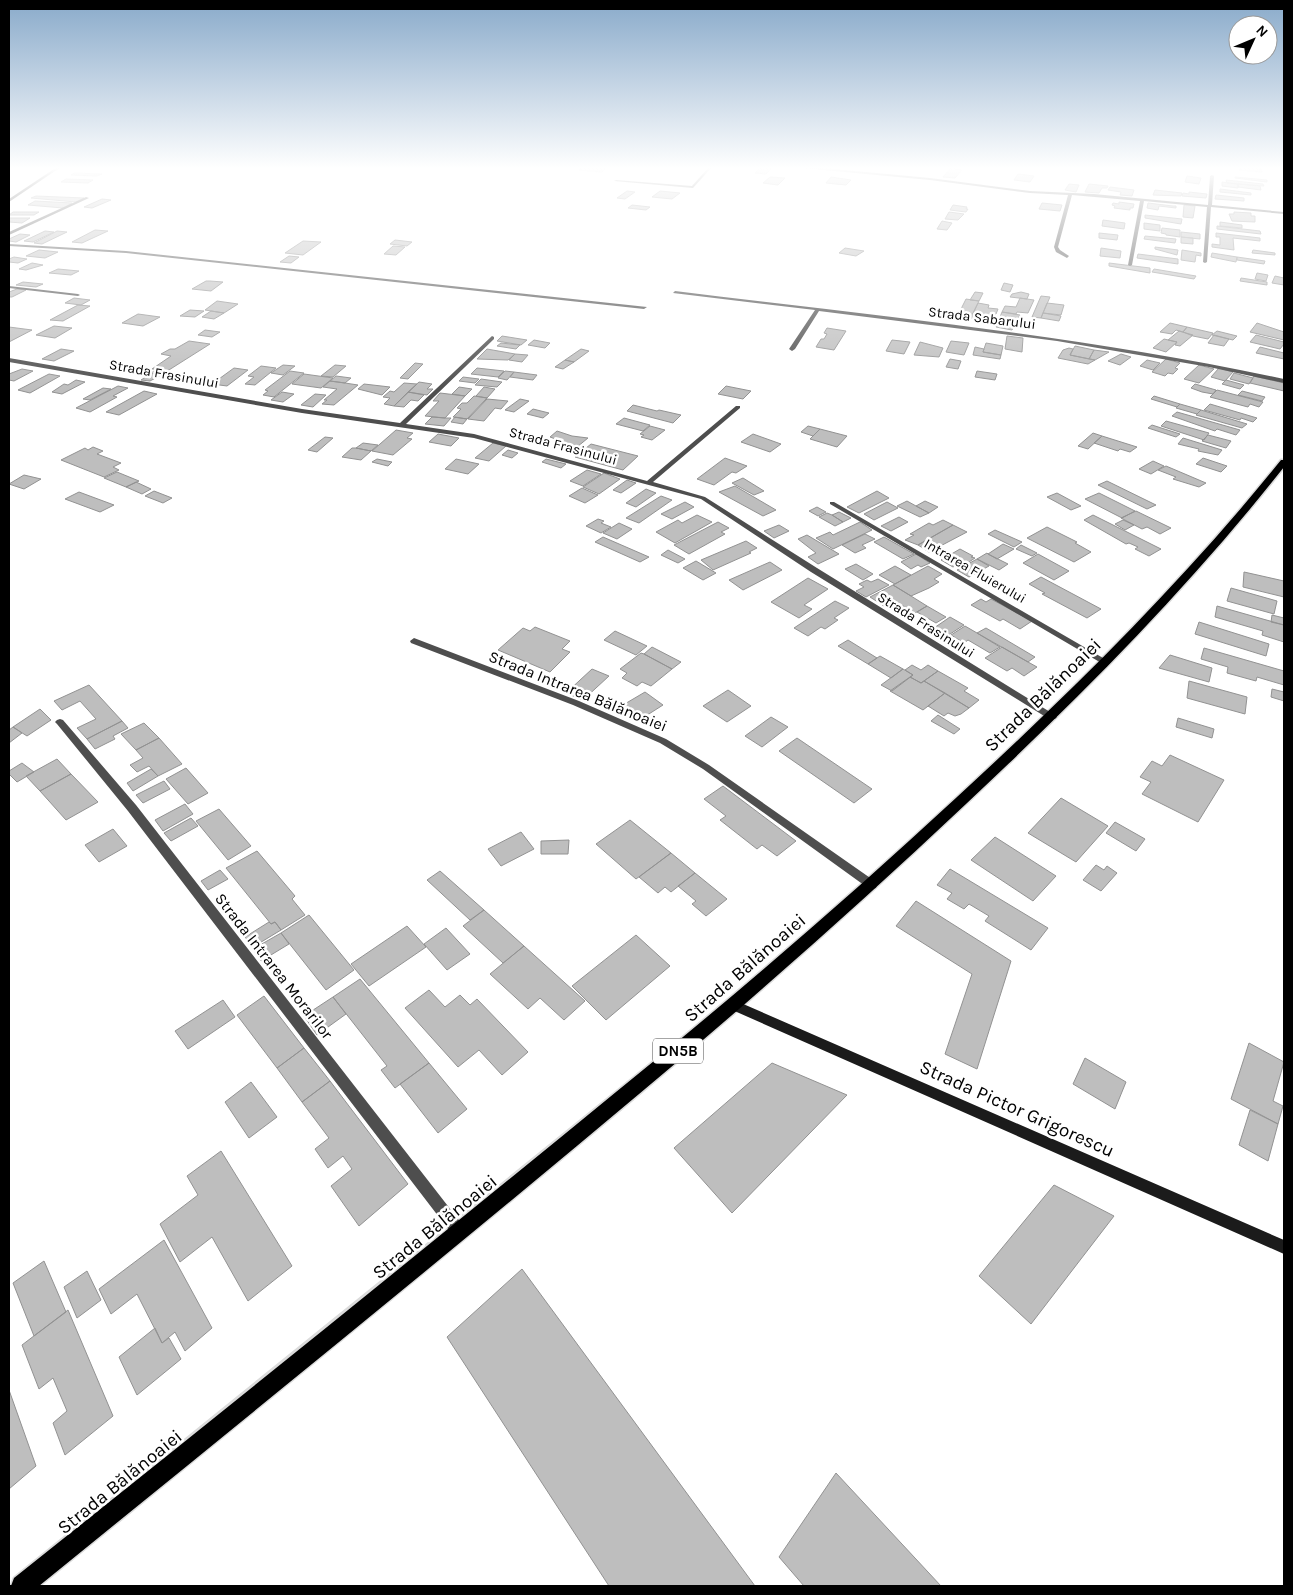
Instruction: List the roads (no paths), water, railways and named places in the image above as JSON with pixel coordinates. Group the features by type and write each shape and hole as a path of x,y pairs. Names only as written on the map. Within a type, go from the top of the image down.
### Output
{"main road":[{"name":"Strada Bălănoaiei","path":"22,1586 460,1233 734,1005 872,885 1052,717 1106,662 1203,558 1284,462"}],"street":[{"path":"1057,241 1056,247 1058,251 1067,257"},
{"path":"1130,264 1134,241"},
{"path":"1205,262 1206,241"},
{"path":"9,245 126,252 644,307"},
{"path":"9,287 78,295"},
{"name":"Strada Sabarului","path":"675,292 1109,346 1232,369 1284,381"},
{"path":"792,349 818,310"},
{"path":"402,425 492,338"},
{"name":"Strada Frasinului","path":"9,360 302,410 474,436 649,482 708,501 814,570 1052,717"},
{"path":"649,482 738,407"},
{"name":"Intrarea Fluierului","path":"832,503 1106,662"},
{"name":"Strada Intrarea Bălănoaiei","path":"414,641 576,703 663,741 706,766 872,885"},
{"name":"Strada Intrarea Morarilor","path":"60,722 132,808 460,1233"},
{"name":"Strada Pictor Grigorescu","path":"734,1005 1284,1247"}]}
